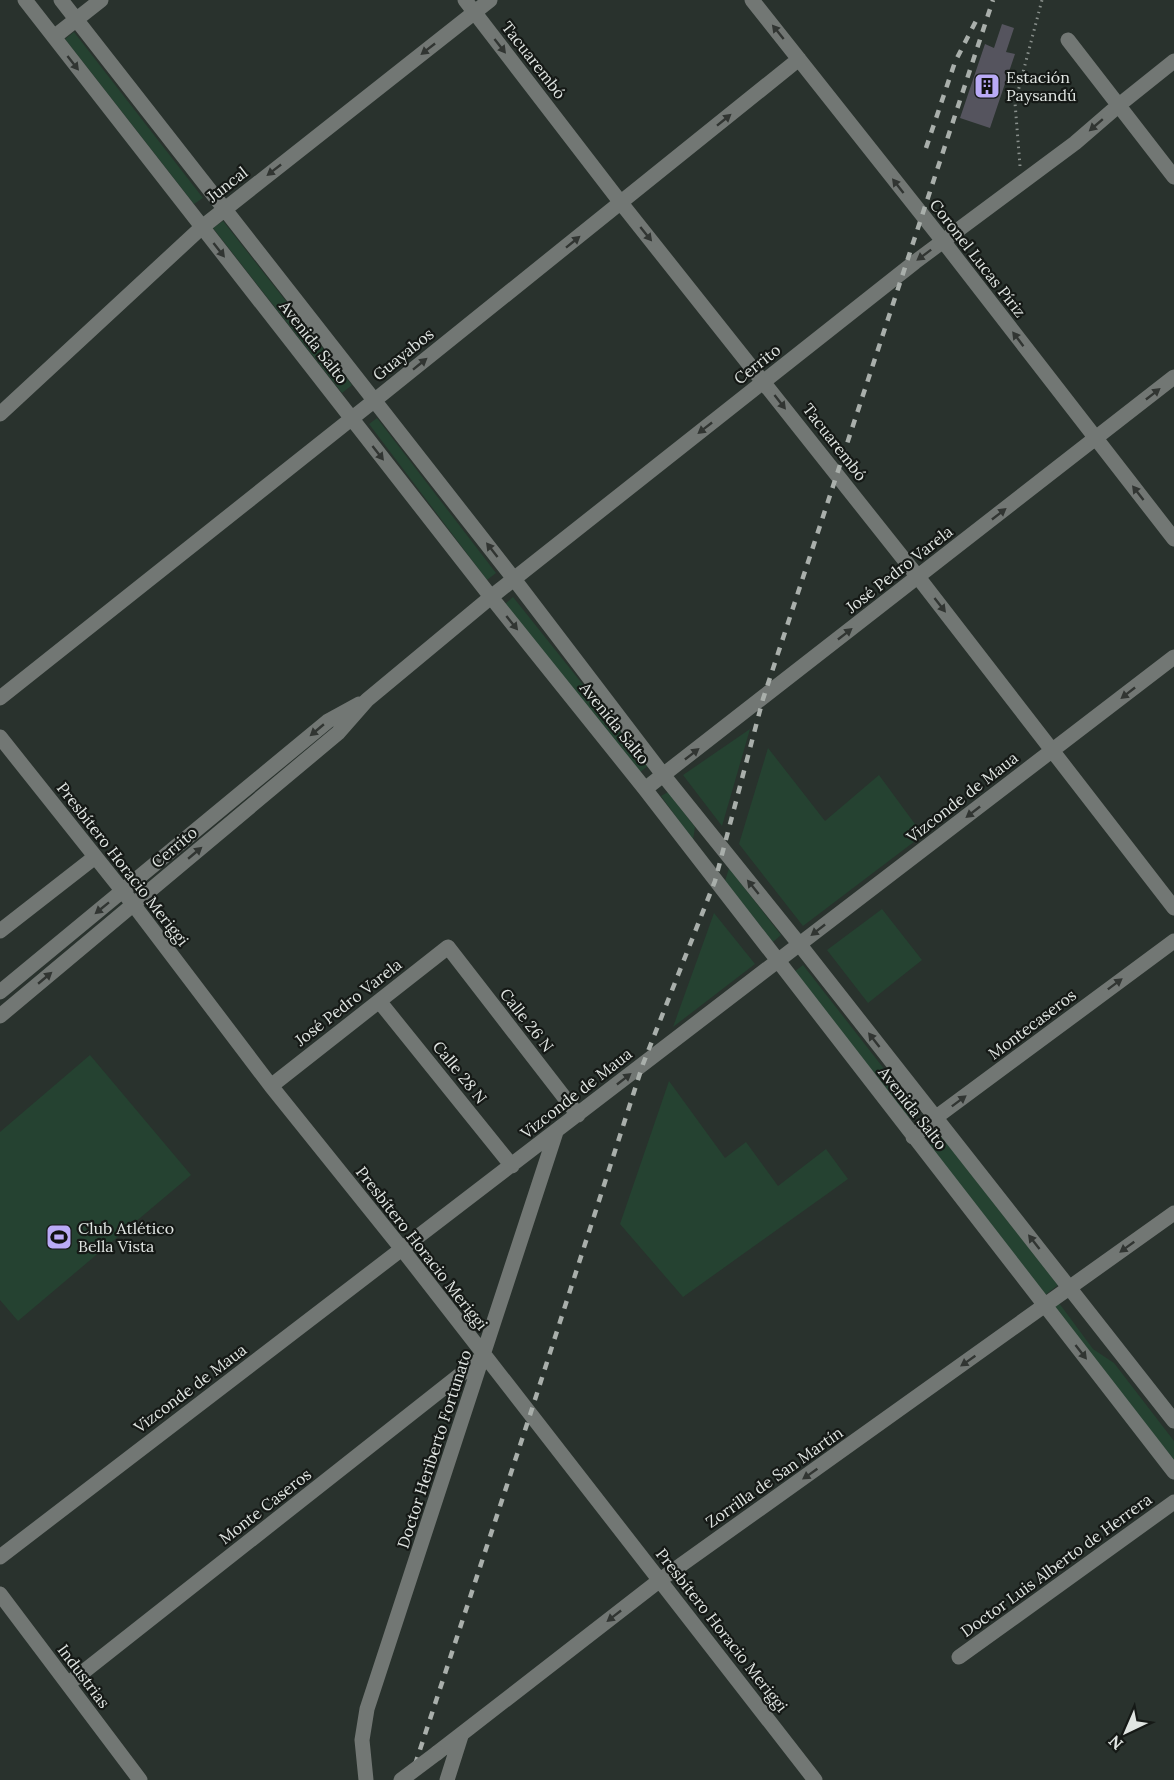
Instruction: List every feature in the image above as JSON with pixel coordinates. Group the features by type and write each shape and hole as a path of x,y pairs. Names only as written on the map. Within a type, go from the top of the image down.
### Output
{"street":[{"name":"Avenida Salto","path":"25,0 351,419 645,789 1174,1472"},
{"name":"Avenida Salto","path":"61,0 375,400 664,776 800,945 1174,1421"},
{"path":"54,37 101,0"},
{"name":"Tacuarembó","path":"465,0 621,203 918,577 1174,908"},
{"name":"Juncal","path":"0,414 201,228 490,0"},
{"name":"Coronel Lucas Píriz","path":"752,0 943,241 1174,539"},
{"path":"1068,40 1174,177"},
{"name":"Guayabos","path":"0,698 799,59"},
{"name":"Cerrito","path":"0,1016 338,733 367,700 491,597 943,241 1075,143 1174,62"},
{"name":"José Pedro Varela","path":"645,789 1174,377"},
{"name":"Vizconde de Maua","path":"0,1557 1174,657"},
{"name":"Cerrito","path":"0,992 328,721 367,700"},
{"name":"Presbítero Horacio Meriggi","path":"3,747 123,891 271,1086 402,1250 815,1780"},
{"path":"0,931 95,857"},
{"name":"Montecaseros","path":"913,1137 935,1118 1174,940"},
{"name":"José Pedro Varela","path":"271,1086 448,947"},
{"name":"Calle 26 N","path":"448,947 578,1115"},
{"name":"Calle 28 N","path":"379,1001 512,1166"},
{"name":"Doctor Heriberto Fortunato","path":"366,1780 362,1740 367,1709 556,1132"},
{"name":"Zorrilla de San Martín","path":"401,1780 461,1736 660,1580 1174,1213"},
{"name":"Monte Caseros","path":"68,1684 484,1356"},
{"name":"Doctor Luis Alberto de Herrera","path":"959,1657 1174,1502"},
{"name":"Industrias","path":"0,1594 140,1780"},
{"path":"447,1780 461,1736"}],"path":[{"path":"1022,183 1015,103 1042,0"}],"green space":[{"path":"74,32 203,198 194,204 65,39"},
{"path":"223,221 352,385 342,393 213,228"},
{"path":"377,418 496,573 487,580 369,424"},
{"path":"513,597 648,766 640,772 505,604"},
{"path":"750,729 722,826 683,775"},
{"path":"768,748 825,821 879,775 923,835 803,926 739,844"},
{"path":"668,792 695,827 693,840 661,796"},
{"path":"729,868 781,935 773,942 725,881"},
{"path":"882,909 922,960 868,1003 827,950"},
{"path":"714,913 755,964 673,1027"},
{"path":"803,965 917,1111 908,1118 794,972"},
{"name":"Club Atlético Bella Vista","path":"90,1055 191,1175 18,1321 0,1300 0,1132"},
{"path":"669,1081 725,1158 746,1142 778,1186 826,1149 848,1179 683,1297 620,1224"},
{"path":"941,1136 1058,1285 1044,1296 929,1145"},
{"path":"1059,1303 1093,1349 1114,1363 1174,1441 1174,1460 1054,1308"}],"building":[{"name":"Estación Paysandú","path":"1002,24 1014,28 1006,52 1015,54 990,128 960,118 985,44 994,48"}],"railway":[{"path":"410,1780 643,1064 715,881 763,699 993,0"},
{"path":"926,148 955,62 978,17"}],"place":[{"name":"Estación Paysandú","path":"987,86"},
{"name":"Club Atlético Bella Vista","path":"59,1237"}]}
